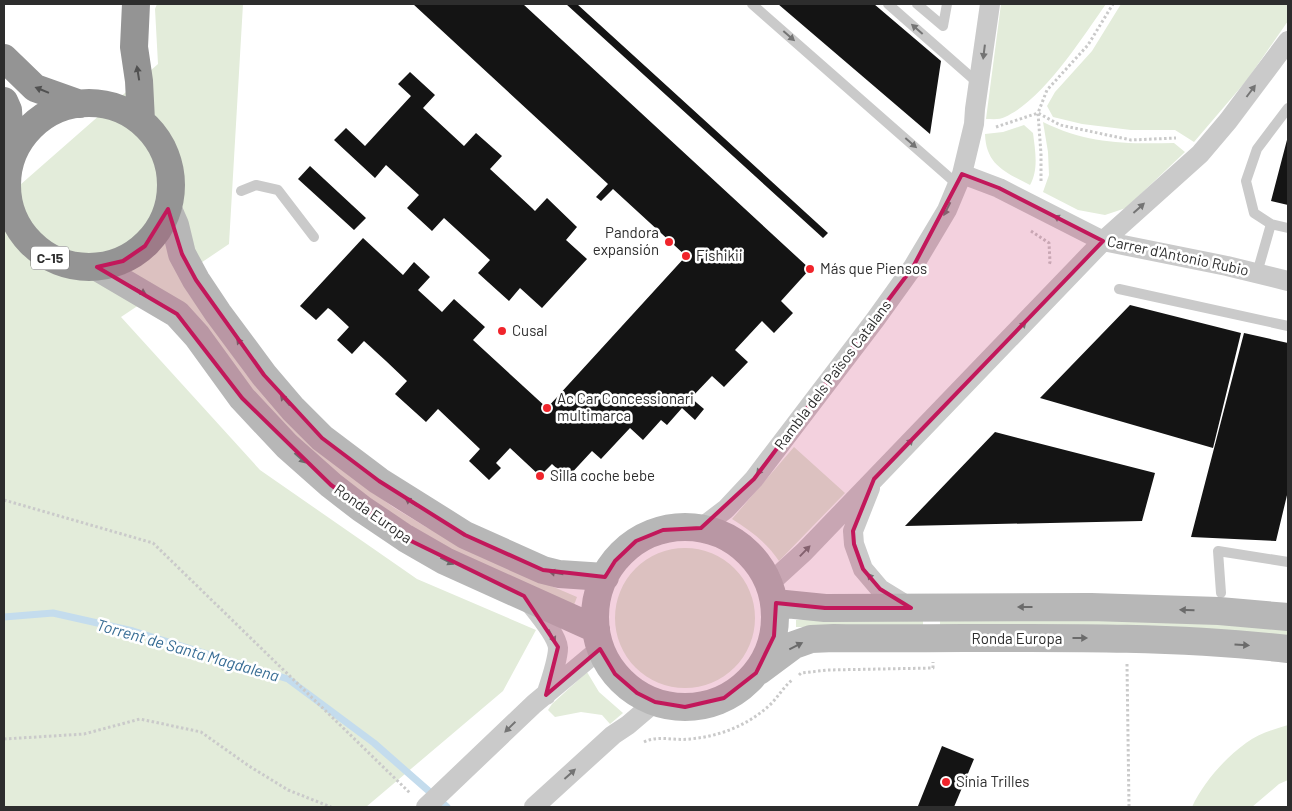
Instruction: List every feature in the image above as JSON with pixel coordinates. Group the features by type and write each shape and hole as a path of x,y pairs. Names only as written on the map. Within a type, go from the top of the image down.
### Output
{"highway":[{"path":"136,4 134,47 142,121"},
{"name":"C-15","path":"7,62 35,88 80,104"},
{"name":"C-15","path":"4,101 8,110 11,159 7,187 10,220 34,246 50,258 68,265 97,267 115,264 138,252 156,233 168,209 172,185 168,161 158,139 142,121 128,112 112,106 96,103 80,104 53,111 38,121 19,142 11,159"}],"street":[{"name":"Rambla dels Països Catalans","path":"701,528 726,509 754,479 875,320 913,267 947,210 960,180 974,124 990,4"},
{"path":"1287,44 1228,122 1200,154 1103,241 793,563 772,594 825,608 1091,607 1219,611 1288,617"},
{"name":"Carrer d'Antonio Rubio","path":"960,180 999,188 1103,241 1288,280"},
{"name":"Ronda Europa","path":"168,209 182,254 218,314 264,375 293,409 322,438 380,482 466,535 536,567 559,574 605,577"},
{"name":"Ronda Europa","path":"97,267 177,314 197,336 242,398 299,458 331,485 405,538 445,561 568,618 598,639"},
{"path":"874,479 853,531 854,544 863,569 880,589 911,608"},
{"name":"Ronda Europa","path":"756,673 765,659 774,636 772,594 756,560 743,547 727,537 701,528 672,528 645,537 622,553 605,577 597,602 598,639 609,666 622,681 637,693 655,702 685,707 705,705 733,693 794,645 811,639 1127,639 1250,645 1288,649"},
{"path":"524,596 552,634 558,647 546,694"},
{"path":"426,807 546,694 598,639"},
{"path":"534,807 613,735 655,702"}],"lane":[{"path":"752,4 960,180"},
{"path":"888,4 980,84"},
{"path":"917,4 943,26 947,4"},
{"path":"1288,108 1258,149 1246,181 1254,213 1271,224 1288,228"},
{"path":"241,191 256,185 278,190 314,237"},
{"path":"1257,273 1271,224"},
{"path":"1119,289 1288,326"},
{"path":"1221,593 1218,551 1288,562"}],"path":[{"path":"1041,181 1038,113 1047,90 1088,45 1113,4"},
{"path":"993,128 1038,113 1060,125 1132,140 1176,138"},
{"path":"4,500 153,543 410,793"},
{"path":"1127,639 1129,807"},
{"path":"643,742 651,738 687,740 716,736 752,720 801,673 828,670 933,668"},
{"path":"4,739 84,734 140,719 201,732 249,766 288,790 331,807"}],"highlighted area":[{"path":"962,174 999,188 1103,241 874,479 853,531 854,544 863,569 880,589 911,608 825,608 776,603 774,636 756,673 724,698 685,707 655,702 637,693 615,674 600,649 546,695 558,647 524,596 405,538 331,485 242,398 177,314 97,267 123,261 145,246 168,209 182,254 196,280 264,375 322,438 379,481 465,535 543,570 605,577 615,561 636,541 663,530 701,528 754,479 913,267"}],"green space":[{"path":"157,4 243,4 229,244 180,277 188,293 246,374 359,482 393,507 426,527 481,556 577,597 574,605 450,550 360,494 289,433 157,293 121,317 260,470 417,579 536,630 503,691 366,807 4,807 4,199 158,64 155,9"},
{"path":"1001,4 1106,4 1061,67 1033,97 1019,109 1003,118 986,119"},
{"path":"1121,4 1288,4 1288,21 1247,80 1194,142 1175,130 1131,130 1082,124 1053,117 1047,106 1055,92 1092,51"},
{"path":"1043,122 1075,135 1091,139 1123,143 1174,143 1185,152 1126,208 1105,215 1078,210 1043,192 1049,175 1048,152"},
{"path":"1024,125 1033,133 1035,146 1035,173 1030,185 998,166 986,145 985,134 1003,132"},
{"path":"794,447 845,493 779,561 758,537 732,519"},
{"path":"685,548 712,554 724,560 734,569 743,579 749,591 755,618 749,645 743,657 734,667 724,676 712,682 685,688 658,682 646,676 636,667 627,657 621,645 615,618 621,591 627,579 636,569 646,560 658,554"},
{"path":"822,618 923,620 923,627 796,627 796,620"},
{"path":"1151,619 1288,629 1288,637 940,628 940,620"},
{"path":"587,672 599,692 623,713 610,724 602,715 581,712 555,717 548,710 552,704"},
{"path":"1288,725 1288,780 1279,784 1252,807 1192,807 1208,780 1238,749 1261,734"}],"building":[{"path":"413,4 523,4 810,269 781,301 793,313 774,333 762,321 735,350 748,362 724,387 712,376 691,398 704,409 695,420 682,408 667,425 661,420 643,440 630,428 601,459 592,451 567,478 552,464 540,476 510,448 496,463 501,468 489,480 469,461 480,449 438,409 426,422 395,394 407,381 386,361 364,341 352,354 337,340 349,327 331,310 328,308 316,320 300,306 363,238 403,275 414,262 430,277 418,290 442,312 454,299 485,327 473,340 547,408 686,256 613,189 601,201 596,197 608,184"},
{"path":"566,4 577,4 828,233 823,238"},
{"path":"778,4 874,4 941,61 930,134"},
{"path":"410,72 435,95 423,108 464,146 476,133 502,156 490,169 535,211 547,198 577,227 566,240 587,259 542,308 520,288 509,301 478,273 490,260 444,218 432,231 407,208 419,195 386,165 375,178 334,140 346,128 365,146 411,96 398,84"},
{"path":"1288,136 1288,205 1271,201"},
{"path":"310,166 366,218 354,230 298,179"},
{"path":"1130,305 1241,333 1213,448 1040,398"},
{"path":"1244,333 1288,343 1288,491 1276,541 1191,537"},
{"path":"995,432 1155,473 1142,521 905,526"},
{"name":"Sínia Trilles","path":"942,746 974,759 954,807 918,806"}],"waterway":[{"name":"Torrent de Santa Magdalena","path":"4,617 53,613 133,631 288,679 374,743 447,807"}],"place":[{"name":"Pandora expansión","path":"669,242"},
{"name":"Fishikii","path":"686,256"},
{"name":"Más que Piensos","path":"810,269"},
{"name":"Cusal","path":"502,331"},
{"name":"Ac Car Concessionari multimarca","path":"547,408"},
{"name":"Silla coche bebe","path":"540,476"},
{"name":"Sínia Trilles","path":"946,782"}]}
